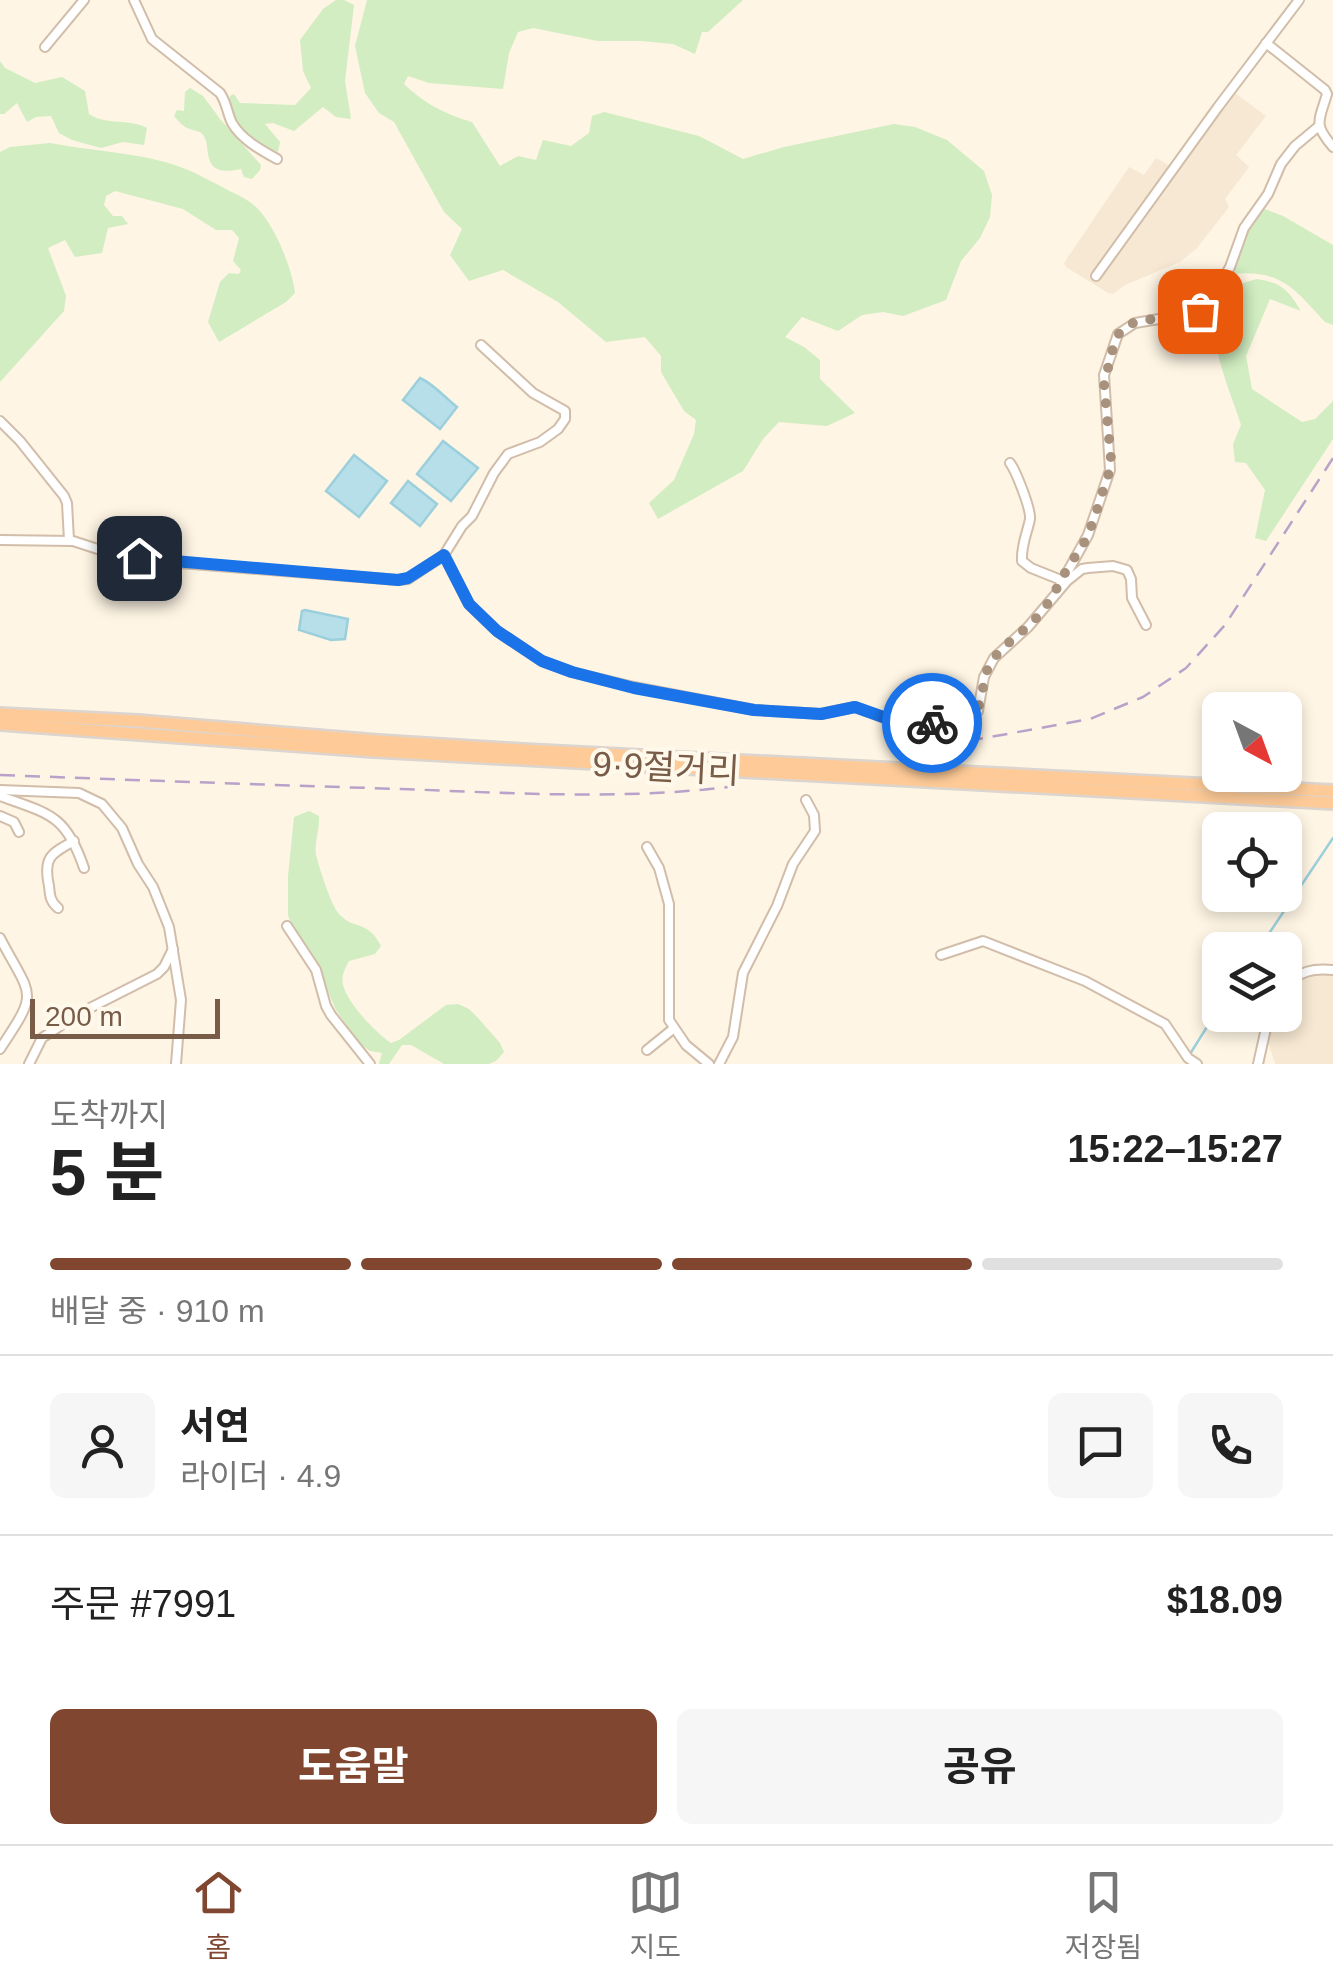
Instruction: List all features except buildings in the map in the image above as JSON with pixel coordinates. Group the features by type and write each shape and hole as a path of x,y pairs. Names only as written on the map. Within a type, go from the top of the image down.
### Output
{"highway":[{"name":"9·9절거리","path":"0,714 138,720 486,748 1333,791"},
{"name":"9·9절거리","path":"0,724 374,751 1333,803"}],"street":[{"path":"45,47 84,0"},
{"path":"134,0 152,39 222,95 239,132 277,159"},
{"path":"1287,0 1289,12"},
{"path":"1096,276 1299,0"},
{"path":"1056,594 1088,535 1110,470 1104,375 1118,334 1135,322 1183,315 1208,305 1230,267 1244,228 1268,194 1282,164 1318,126 1325,90 1266,43"},
{"path":"1318,126 1333,147"},
{"path":"0,540 69,540 113,554 166,562 408,578 444,555 472,516 502,460 540,442 558,428 566,415 480,345"},
{"path":"0,421 64,496 69,540"},
{"path":"0,433 10,431"},
{"path":"1010,463 1030,512 1021,558 1030,568 1061,580"},
{"path":"444,555 474,609 497,631 542,661 587,676 754,710 821,714 855,707 903,724 970,718 981,701 984,676 994,658 1082,569 1114,566 1130,573 1132,598 1146,625"},
{"path":"0,793 66,828 84,868"},
{"path":"0,793 79,793 102,804 122,828 169,927 181,1000 176,1064"},
{"path":"719,1064 733,1038 743,974 793,864 815,831 814,816 806,800"},
{"path":"0,816 14,822 19,832"},
{"path":"58,908 52,902 45,868 57,850 74,842"},
{"path":"647,846 659,868 669,904 668,1010 674,1029 686,1045 709,1064"},
{"path":"287,926 316,970 331,1015 370,1064"},
{"path":"0,938 28,993 24,1013 0,1050"},
{"path":"941,955 983,941 1085,981 1165,1024 1188,1058 1197,1064"},
{"path":"29,1064 42,1038 78,1014 157,974 173,949"},
{"path":"1302,972 1333,970"},
{"path":"646,1050 674,1029"},
{"path":"1258,1064 1266,1032"}],"shaded area":[{"path":"1227,87 1266,116 1236,155 1249,167 1225,199 1229,207 1197,248 1180,262 1113,294 1066,267 1064,263 1129,167 1144,175 1156,158 1170,166"},
{"path":"1312,973 1333,975 1333,1064 1275,1064 1268,1032 1302,1032 1302,978"}],"green space":[{"path":"336,0 354,5 345,81 351,119 336,117 323,107 294,131 265,124 280,142 278,152 269,149 251,139 237,124 230,96 234,94 240,103 295,105 311,88 303,71 300,40 323,9"},
{"path":"367,0 743,0 708,32 702,32 695,54 673,44 598,41 533,28 518,32 509,53 503,89 429,83 408,76 404,84 436,108 472,122 500,166 518,156 536,160 543,140 571,146 589,133 592,116 604,112 699,136 743,159 894,124 915,127 947,140 984,171 992,195 990,217 980,238 961,261 946,300 903,316 883,312 862,315 838,331 802,317 785,337 820,360 820,379 855,413 827,426 779,422 743,471 658,519 649,503 674,480 696,420 684,411 661,372 661,356 645,337 606,342 558,302 503,270 469,281 450,255 462,229 444,212 394,122 379,113 365,93 355,46"},
{"path":"0,61 5,68 35,83 62,77 85,91 89,114 147,128 144,145 123,142 101,148 72,140 59,133 51,116 27,122 17,103 0,114"},
{"path":"190,88 203,96 261,165 252,179 244,177 241,169 227,171 212,165 205,138 174,116 177,110 184,111 185,92"},
{"path":"50,143 172,164 246,199 264,216 276,236 295,293 219,342 208,322 220,282 229,273 239,274 241,270 233,261 239,238 232,230 216,230 183,209 115,191 106,196 104,205 113,216 122,216 128,224 108,228 102,253 75,257 65,240 48,248 66,296 64,311 0,382 0,152 10,147"},
{"path":"1265,209 1333,245 1333,325 1325,322 1285,283 1262,275 1232,274 1248,225"},
{"path":"1257,279 1284,289 1301,311 1270,299 1246,356 1252,389 1302,422 1315,419 1333,401 1333,439 1266,541 1255,538 1265,490 1246,463 1235,462 1233,444 1241,425 1218,355 1214,318 1218,302 1227,290"},
{"path":"309,811 319,816 316,855 336,909 345,919 371,932 381,946 375,954 349,961 345,969 343,985 356,1009 391,1043 446,1005 458,1004 469,1009 500,1043 504,1052 496,1061 444,1064 411,1045 402,1045 389,1064 379,1064 382,1053 360,1044 336,1010 314,959 288,915 294,817"}],"water":[{"path":"420,378 457,407 440,429 403,400"},
{"path":"443,441 478,468 451,501 417,474"},
{"path":"354,455 387,481 359,517 326,491"},
{"path":"408,481 437,504 420,526 391,503"},
{"path":"305,610 348,619 345,639 331,640 299,630"}],"waterway":[{"path":"1270,932 1333,838"},
{"path":"1190,1054 1204,1032"}],"railway":[{"path":"968,741 1090,719 1143,697 1186,668 1225,625 1333,458"},
{"path":"0,775 565,794 728,787"}],"way so far":[{"path":"932,723 975,715 988,666 1056,594 1088,535 1110,470 1104,375 1118,334 1135,322 1200,311"}],"route":[{"path":"139,558 398,580 408,578 444,555 469,604 497,631 542,661 572,672 754,710 821,714 855,707 903,724 932,723"}]}
